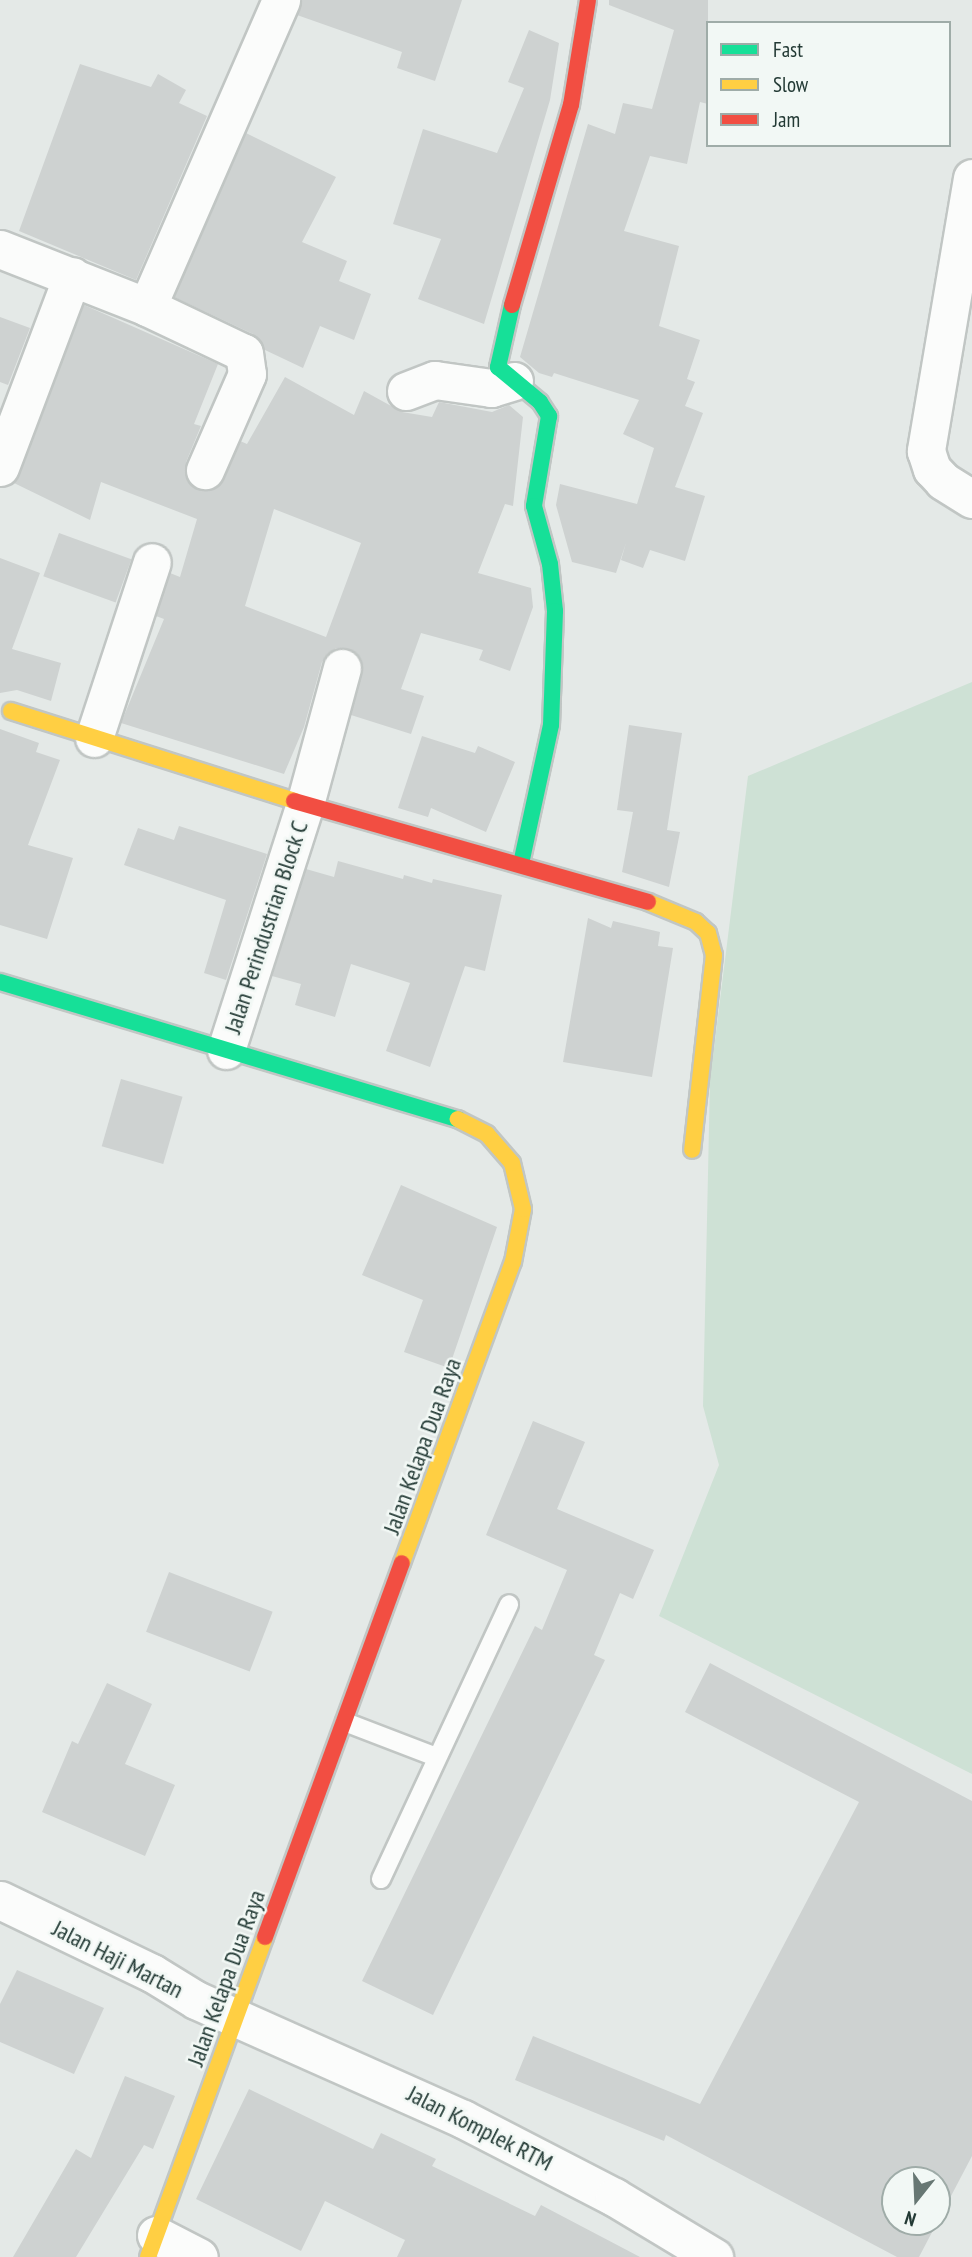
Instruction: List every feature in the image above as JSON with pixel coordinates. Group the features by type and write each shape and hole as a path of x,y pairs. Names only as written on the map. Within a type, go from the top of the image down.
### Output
{"street":[{"path":"148,307 281,0"},
{"path":"521,864 551,725 555,611 550,564 534,506 549,416 498,367 497,356 571,105 588,0"},
{"path":"972,183 926,451 932,469 943,481 972,499"},
{"path":"0,249 148,307 238,349 248,361 205,470"},
{"path":"0,467 72,276"},
{"path":"406,391 435,380 491,388 514,381"},
{"path":"94,738 152,562"},
{"name":"Jalan Perindustrian Block C","path":"226,1050 305,804 342,668"},
{"path":"10,711 305,804 521,864 681,913 708,933 714,955 692,1150"},
{"name":"Jalan Kelapa Dua Raya","path":"0,982 470,1124 503,1150 519,1178 523,1209 513,1262 152,2246"},
{"name":"Jalan Haji Martan","path":"0,1900 152,1973 196,2000 237,2016"},
{"name":"Jalan Komplek RTM","path":"237,2016 463,2119 614,2197 714,2257"},
{"path":"152,2246 199,2257"}],"lane":[{"path":"381,1879 509,1605"},
{"path":"345,1722 436,1757"}],"green space":[{"path":"972,682 972,1774 659,1616 719,1465 703,1406 710,1080 748,776"}],"building":[{"path":"302,0 462,0 435,81 397,68 402,52 297,15"},
{"path":"609,0 708,0 706,104 700,102 687,164 650,156 624,231 679,246 659,326 700,340 687,379 695,382 685,406 703,413 675,487 705,496 685,561 650,550 643,568 621,560 626,543 616,573 572,562 556,505 560,484 637,504 654,448 623,434 639,400 554,373 552,377 539,373 520,357 588,124 615,134 623,103 652,109 674,30 609,5"},
{"path":"529,30 559,43 550,100 484,324 418,299 441,239 393,224 423,129 497,153 524,88 508,82"},
{"path":"80,64 151,87 158,74 186,90 179,103 207,116 136,280 19,231"},
{"path":"246,133 336,177 302,242 347,261 339,281 371,294 354,340 320,326 303,368 265,350 253,334 174,297"},
{"path":"84,305 218,364 194,424 201,426 186,462 188,482 197,489 217,487 224,479 240,441 247,444 285,377 354,415 364,391 402,412 432,417 439,402 492,412 509,405 523,417 513,506 505,504 478,573 531,588 533,607 510,671 479,660 483,650 421,633 401,689 424,696 411,734 351,715 362,663 356,653 336,648 322,662 304,727 284,774 121,723 164,619 156,616 170,573 180,577 197,519 101,482 90,520 14,483","holes":["274,509 361,543 326,637 245,606"]},
{"path":"0,317 30,328 8,385 0,382"},
{"path":"59,533 131,559 116,603 43,576"},
{"path":"0,558 40,573 12,649 61,663 51,701 17,690 0,693"},
{"path":"629,725 682,733 667,830 680,832 669,887 622,872 633,812 617,810"},
{"path":"0,729 39,743 36,752 60,760 28,845 73,858 47,939 0,925"},
{"path":"422,736 475,753 478,746 515,762 486,832 431,808 428,817 398,808"},
{"path":"179,826 267,854 226,980 204,973 226,900 124,865 138,828 174,840"},
{"path":"338,861 403,879 404,875 432,883 433,879 502,895 485,971 465,966 430,1067 386,1051 410,983 351,964 335,1017 295,1005 301,984 272,976 306,869 334,877"},
{"path":"588,918 611,928 613,921 660,932 658,946 673,948 652,1077 563,1062"},
{"path":"121,1079 183,1097 163,1164 102,1146"},
{"path":"401,1185 497,1227 449,1368 404,1352 423,1300 362,1275"},
{"path":"533,1421 585,1442 557,1509 654,1550 633,1599 620,1593 594,1655 605,1660 433,2015 362,1981 535,1626 542,1630 567,1570 486,1535"},
{"path":"169,1572 273,1612 250,1672 146,1632"},
{"path":"710,1663 972,1801 972,2156 951,2196 951,2166 881,2166 881,2236 930,2236 919,2257 897,2257 666,2135 664,2141 515,2080 533,2036 700,2104 859,1802 685,1712"},
{"path":"107,1683 152,1704 125,1764 175,1785 145,1856 42,1812 72,1741 78,1744"},
{"path":"17,1970 104,2008 74,2074 0,2042 0,2004"},
{"path":"125,2076 175,2096 153,2149 144,2145 76,2257 13,2257 76,2149 91,2158"},
{"path":"249,2089 373,2149 381,2133 436,2159 432,2166 535,2216 541,2205 640,2257 397,2257 405,2240 325,2201 301,2251 196,2199"}],"traffic: fast":[{"path":"512,305 498,367 540,402 549,416 534,506 550,564 555,611 551,725 521,864"},
{"path":"0,982 458,1119"}],"traffic: slow":[{"path":"11,711 294,801"},
{"path":"648,902 696,922 708,933 714,955 692,1150"},
{"path":"402,1563 513,1262 523,1209 512,1163 487,1134 458,1119"},
{"path":"148,2257 265,1937"}],"traffic: jam":[{"path":"512,305 571,105 588,0"},
{"path":"294,801 648,902"},
{"path":"265,1937 402,1563"}]}
